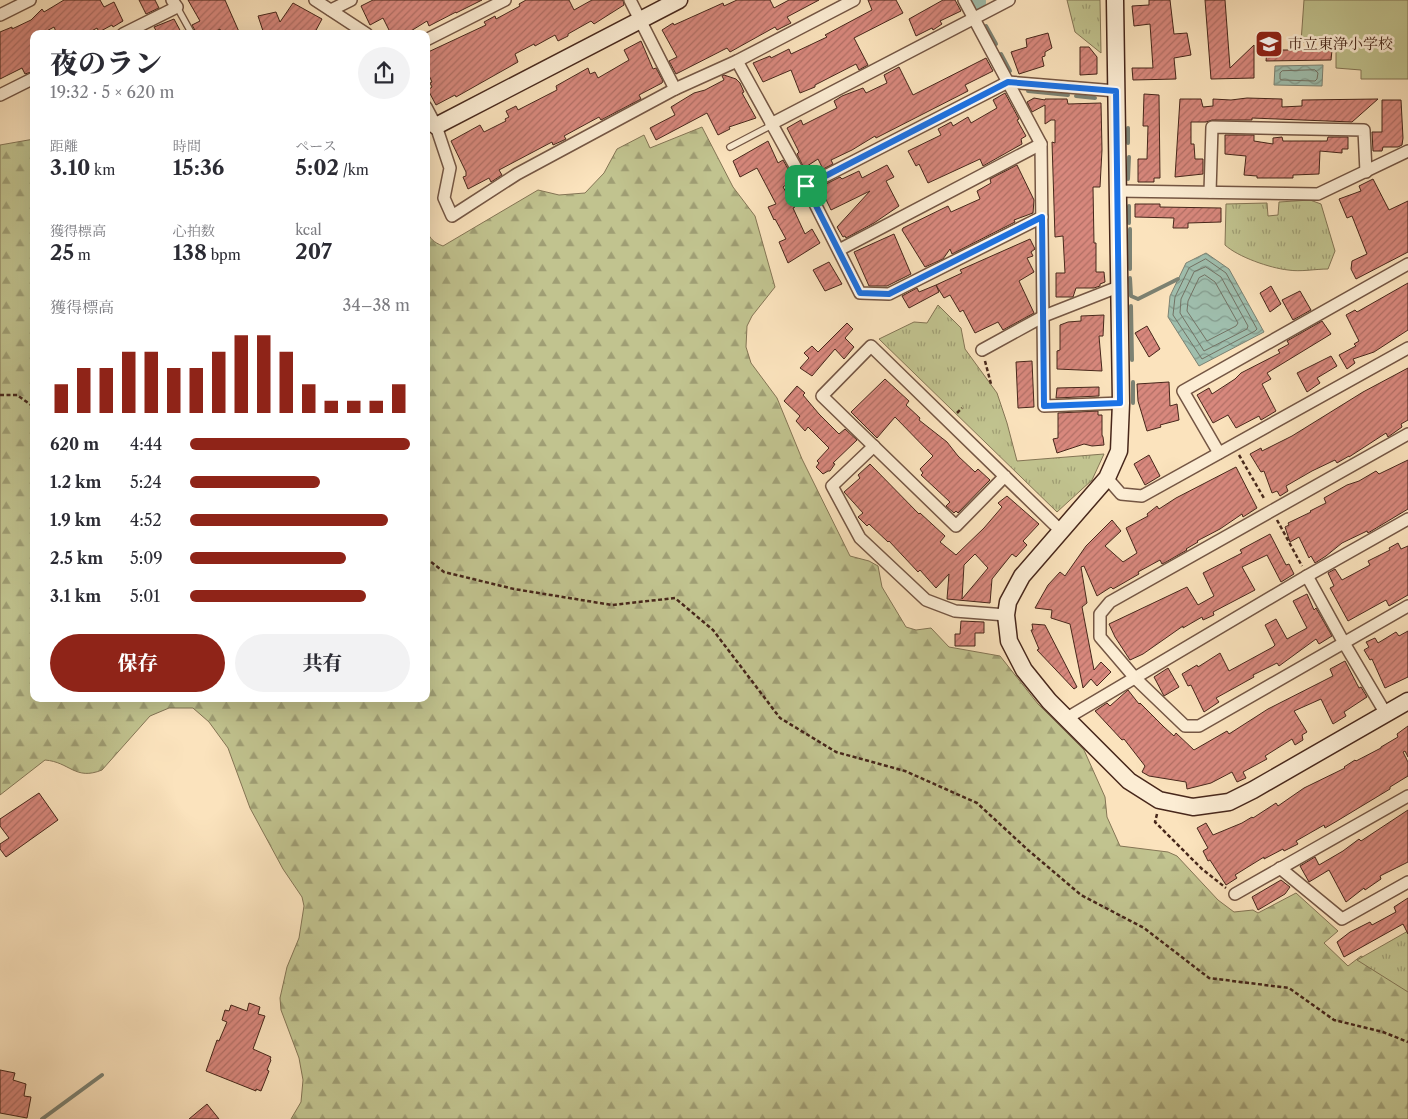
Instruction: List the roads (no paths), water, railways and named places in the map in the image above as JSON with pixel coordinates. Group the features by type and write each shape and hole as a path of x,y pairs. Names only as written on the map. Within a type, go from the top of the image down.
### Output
{"street":[{"path":"0,15 30,0"},
{"path":"315,0 361,30"},
{"path":"331,10 351,0"},
{"path":"430,38 505,0"},
{"path":"630,0 675,89"},
{"path":"436,126 679,0"},
{"path":"430,115 436,126 450,168 444,198 452,216 517,174 675,89 737,61 854,0"},
{"path":"964,0 1041,144 1044,406 1120,403"},
{"path":"772,124 1009,0"},
{"path":"1115,0 1119,451 1107,478 1022,576 1008,602 1006,615 1009,641 1024,670 1049,701 1129,781 1159,800 1193,807 1229,802 1408,702"},
{"path":"130,30 174,4"},
{"path":"737,61 806,186 860,293 889,294 1042,217"},
{"path":"0,94 30,80"},
{"path":"806,186 1008,82 1116,91"},
{"path":"1210,192 1212,127 1364,130 1366,172"},
{"path":"839,250 1041,144"},
{"path":"1116,191 1318,194 1408,152"},
{"path":"1219,454 1183,391 1408,264"},
{"path":"982,350 1044,316 1118,287"},
{"path":"1005,476 956,526 822,396 871,346 1005,476 1061,531"},
{"path":"1107,478 1121,494 1142,496 1408,348"},
{"path":"1408,434 1110,602 1100,614 1100,637 1135,678 1185,726 1199,726 1408,606"},
{"path":"874,446 832,486 860,538 926,600 956,611 1006,615"},
{"path":"1067,718 1307,576 1408,519"},
{"path":"1307,576 1386,714"},
{"path":"1235,894 1408,796"},
{"path":"1280,868 1342,919 1408,882"}],"lane":[{"path":"174,4 190,30"},
{"path":"730,147 772,124"}],"water":[{"path":"1323,65 1322,86 1274,85 1275,66"},
{"path":"1206,253 1229,269 1264,332 1199,366 1168,317 1170,296 1186,263"}],"waterway":[{"path":"986,26 996,44"},
{"path":"1001,54 1010,71"},
{"path":"1028,91 1068,95"},
{"path":"1076,96 1095,98"},
{"path":"1128,128 1128,143"},
{"path":"1128,179 1129,157"},
{"path":"1129,206 1129,223"},
{"path":"1130,229 1130,269"},
{"path":"1130,278 1131,296 1138,299 1178,279"},
{"path":"1131,306 1132,360"},
{"path":"1133,382 1133,403"},
{"path":"42,1119 102,1075"}],"place":[{"name":"市立東浄小学校","path":"1269,44"}]}
